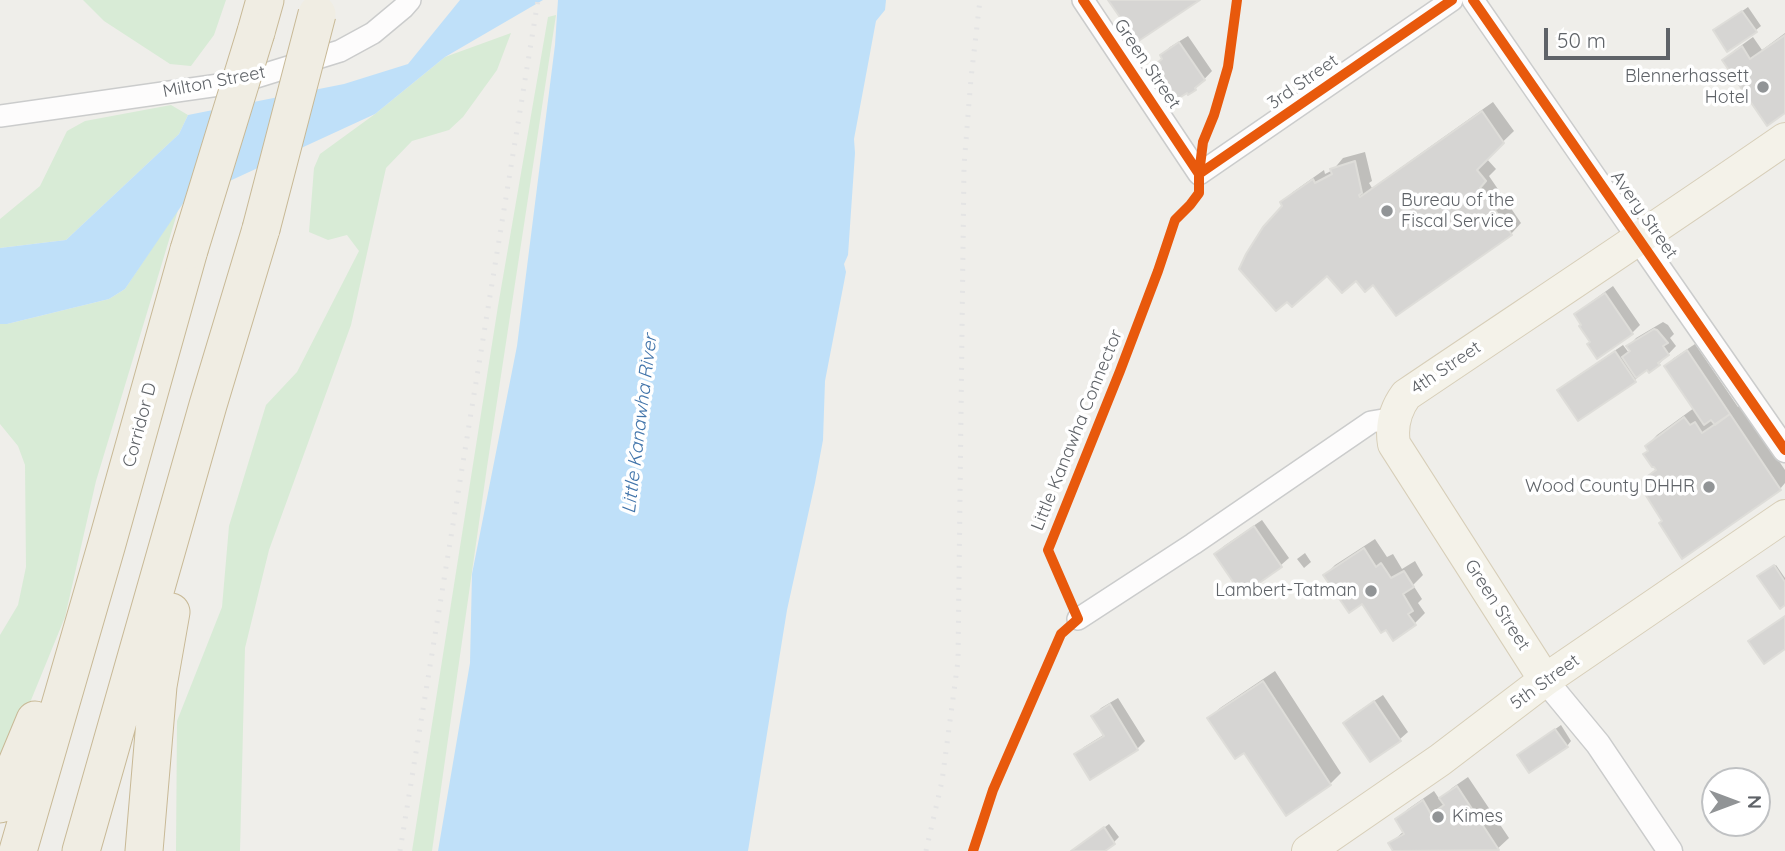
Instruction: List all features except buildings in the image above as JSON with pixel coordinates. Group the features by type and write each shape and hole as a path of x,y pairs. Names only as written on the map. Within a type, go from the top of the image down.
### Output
{"highway":[{"path":"81,851 261,229 319,7"},
{"name":"Corridor D","path":"18,851 189,250 261,16"},
{"path":"144,851 158,686 208,405"},
{"path":"0,804 106,548"}],"main road":[{"name":"4th Street","path":"1395,418 1406,395 1785,139"},
{"name":"Green Street","path":"1395,418 1392,431 1394,444 1545,680"},
{"name":"5th Street","path":"1308,851 1451,752 1545,680 1785,516"}],"street":[{"name":"Milton Street","path":"0,116 240,82 341,51 373,33 410,0"},
{"name":"Green Street","path":"1083,0 1181,148"},
{"name":"3rd Street","path":"1181,148 1199,174 1452,0"},
{"name":"Avery Street","path":"1474,0 1785,450"},
{"path":"1078,619 1194,544 1371,422 1395,418"},
{"name":"Green Street","path":"1545,680 1598,744 1670,851"}],"green space":[{"path":"83,0 226,0 214,35 191,66 170,64 104,21"},
{"path":"556,15 432,851 412,851 498,306 548,17"},
{"path":"511,33 497,70 463,117 449,130 412,141 386,168 351,325 269,550 245,648 240,851 176,851 177,721 222,607 229,526 266,405 297,372 359,251 347,235 328,240 309,232 314,168 320,154 375,114 445,57"},
{"path":"171,105 188,115 179,134 66,240 0,248 0,219 40,186 67,131 85,121"},
{"path":"179,207 96,481 65,617 0,776 0,635 18,605 26,567 25,465 18,446 0,424 0,324 109,299 125,289"}],"water":[{"path":"460,0 543,0 445,57 375,114 184,202 125,289 109,299 0,324 0,248 66,240 179,134 188,115 344,84 408,64"},
{"name":"Little Kanawha River","path":"558,0 886,0 885,10 876,21 854,139 848,255 844,264 846,272 825,381 823,440 787,610 748,851 438,851 470,663 472,574 517,346 555,45"}],"railway":[{"path":"400,851 538,0"},
{"path":"926,851 942,781 958,661 964,166 980,0"}],"cycle path":[{"path":"1083,0 1199,174 1452,0"},
{"name":"Little Kanawha Connector","path":"973,851 993,790 1061,634 1078,619 1048,550 1120,371 1175,220 1199,193 1203,142 1228,67 1237,0"},
{"path":"1473,0 1785,450"}],"place":[{"name":"Blennerhassett Hotel","path":"1763,87"},
{"name":"Bureau of the Fiscal Service","path":"1387,211"},
{"name":"Wood County DHHR","path":"1709,487"},
{"name":"Lambert-Tatman","path":"1371,591"},
{"name":"Kimes","path":"1438,817"}]}
